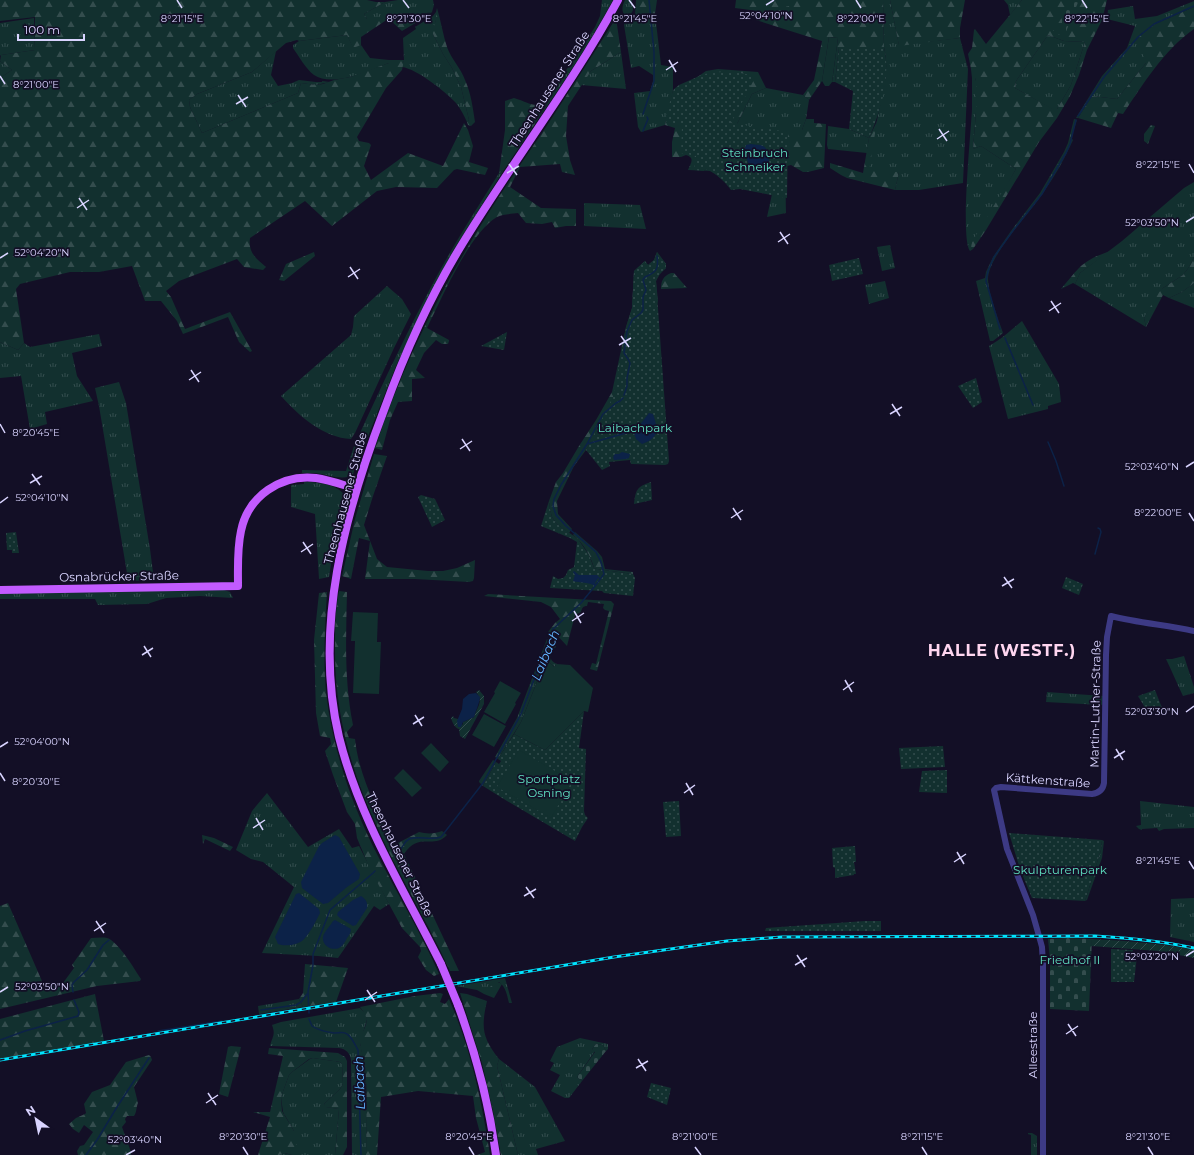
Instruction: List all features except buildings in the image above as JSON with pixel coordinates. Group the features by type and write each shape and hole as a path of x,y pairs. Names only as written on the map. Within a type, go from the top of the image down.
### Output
{"main road":[{"name":"Theenhausener Straße","path":"496,1155 479,1069 458,1006 441,964 368,821 355,788 344,753 336,724 332,689 330,638 333,599 344,539 366,458 409,346 432,299 458,252 590,49 618,0"},
{"name":"Osnabrücker Straße","path":"0,590 238,586 238,563 241,530 251,507 266,491 290,479 302,478 326,480 357,489"}],"street":[{"name":"Martin-Luther-Straße","path":"1100,792 1104,787 1106,655 1107,637 1111,616 1193,630"},
{"name":"Kättkenstraße","path":"995,789 1015,788 1092,794 1100,792"},
{"name":"Alleestraße","path":"995,789 994,792 1007,849 1033,915 1042,947 1043,1155"}],"green space":[{"path":"0,0 367,0 385,2 364,14 367,19 391,19 432,12 402,31 391,21 385,21 361,37 361,45 353,48 347,35 297,40 286,43 252,72 197,94 189,100 190,107 202,133 298,93 301,83 316,85 323,84 350,77 389,63 389,60 404,60 402,70 386,88 357,137 359,141 369,143 371,145 364,166 371,180 408,153 443,166 464,123 473,146 469,162 488,168 485,175 457,169 454,170 437,188 396,187 377,191 332,226 305,201 250,238 250,248 256,258 266,267 263,270 244,267 237,259 179,281 166,291 171,297 185,329 230,312 252,351 250,352 239,342 228,317 183,334 177,321 161,301 145,301 132,266 99,272 70,272 20,284 16,289 24,343 18,350 0,342 0,78 12,70 0,61 1,55 35,50 35,17 0,21"},
{"path":"398,0 433,0 434,5 432,12 391,19 367,19 364,14 385,2"},
{"path":"602,0 613,0 576,62 537,121 547,104 543,105 595,27 600,16"},
{"path":"625,0 632,0 633,10 629,15 625,14 622,9"},
{"path":"636,0 657,0 655,14 624,25 625,20 635,14"},
{"path":"736,0 883,0 884,47 839,47 835,82 832,82 838,38 829,37 822,81 809,100 803,95 814,80 822,41 756,20 758,11 735,8"},
{"path":"883,0 890,0 899,45 960,38 968,69 963,183 919,190 895,190 899,172 868,172 874,133 886,75"},
{"path":"890,0 965,0 960,28 960,38 899,46"},
{"path":"1004,0 1022,0 1010,15 1008,5"},
{"path":"1022,0 1107,0 1102,20 1087,50 1070,96 1057,118 1039,142 973,249 971,248 972,242 1016,169 981,146 973,149 976,112 976,81 975,78 972,78 968,54 972,48 975,29 986,44","holes":["1048,35 1064,41 1085,42 1071,85 1057,109 1053,109 1015,88 1016,81"]},
{"path":"1073,0 1079,0 1065,34 1060,33 1059,35 1052,33"},
{"path":"1194,1 1194,7 1155,24 1146,63 1117,99 1092,96 1078,118 1076,118 1102,76 1127,48 1135,26 1107,19 1108,10 1133,6 1135,19 1157,16"},
{"path":"789,6 791,18 777,21 775,9"},
{"path":"1194,7 1194,29 1163,57 1123,114 1118,113 1111,128 1078,118 1092,96 1117,99 1146,63 1138,37 1155,24"},
{"path":"437,8 447,47 461,71 469,90 475,122 471,126 468,125 467,122 469,120 461,87 433,34"},
{"path":"436,12 433,34 461,87 469,120 467,122 458,105 451,98 423,76 402,67 404,60 403,38 416,29 415,27 433,16"},
{"path":"655,14 661,65 673,67 673,91 665,125 641,132 638,127 634,93 650,91 653,75 639,66 631,68 624,25"},
{"path":"34,18 35,50 0,56 0,23"},
{"path":"616,18 621,52 591,71 568,106 566,136 570,160 575,175 562,172 560,164 520,167 510,187 541,208 576,209 576,226 555,228 552,222 542,224 526,223 518,213 499,216 487,225 467,251 457,268 427,328 449,340 448,344 442,344 436,340 424,353 416,370 425,378 412,379 412,401 398,402 390,420 382,450 375,448 415,346 452,273 493,205"},
{"path":"347,35 353,47 361,45 370,58 389,60 389,63 341,79 322,79 314,75 305,66 293,48 293,45 299,41"},
{"path":"1048,35 1064,41 1085,42 1071,85 1057,109 1052,109 1015,88 1016,81"},
{"path":"829,37 838,38 832,82 829,86 825,86 822,81"},
{"path":"839,47 884,47 886,70 884,94 869,138 849,129 853,91 835,82"},
{"path":"276,51 271,75 278,86 299,80 330,82 316,85 301,83 298,93 202,133 190,107 189,100 197,94 252,72"},
{"path":"621,52 626,89 581,85 591,71"},
{"path":"0,61 12,70 0,78"},
{"path":"718,69 758,72 766,88 752,94 712,171 688,170 692,159 686,155 681,157 672,157 672,142 675,128 665,125 673,91 706,71"},
{"name":"Steinbruch Schneiker","path":"730,71 756,76 731,123 788,132 787,198 740,189 731,190 725,182 709,170 704,168 704,171 694,170 696,156 681,153 682,125 665,121 672,94 674,89 679,85 704,74"},
{"path":"972,78 975,78 976,81 976,112 973,149 981,146 1016,169 971,248 973,249 970,251 967,242 966,206 972,109"},
{"path":"766,88 803,95 809,100 806,119 802,130 787,130 786,213 767,217 772,194 730,187 712,171 752,94"},
{"path":"514,98 534,105 547,103 537,121 504,170 499,173 505,130 505,101"},
{"path":"806,119 814,119 814,123 826,124 824,168 803,172 791,165 787,166 787,130 802,130"},
{"path":"1074,119 1077,120 1071,138 1073,140 1060,167 1037,202 1010,235 994,260 990,270 988,280 990,293 1003,333 993,341 990,341 976,281 985,278 986,272 993,257 1040,193 1064,152 1068,143"},
{"path":"877,121 869,171 899,172 895,190 847,178 830,168 830,163 863,173 869,138"},
{"path":"1151,125 1155,126 1148,144 1144,141 1144,134"},
{"path":"828,126 849,129 869,138 867,153 828,149"},
{"path":"504,170 454,249 430,295 396,366 364,445 358,440 360,433 413,322 456,243 499,173"},
{"path":"1194,182 1194,257 1183,275 1163,288 1144,318 1146,327 1075,284 1080,273 1122,241 1184,188"},
{"path":"584,203 640,205 646,229 584,226"},
{"path":"890,245 895,268 882,271 877,247"},
{"path":"1110,251 1080,273 1075,284 1073,283 1061,289 1082,265"},
{"path":"314,252 315,256 284,281 279,280 286,264"},
{"path":"657,252 666,264 666,268 658,276 656,281 658,301 624,381 586,450 574,466 557,501 558,514 572,529 569,533 557,524 552,517 549,501 556,482 596,420 612,392 626,327 632,308 634,271 645,261 648,265 654,260"},
{"name":"Laibachpark","path":"657,252 666,264 666,268 661,272 656,281 669,461 668,464 665,465 631,464 630,460 609,462 610,466 602,470 586,450 614,395 626,327 632,308 634,271 645,261 648,265 654,260"},
{"path":"1194,257 1194,283 1182,292 1169,298 1163,295 1146,327 1144,318 1158,293 1183,275"},
{"path":"859,258 863,274 832,281 829,265"},
{"path":"671,273 674,273 687,288 661,289 663,279"},
{"path":"885,281 889,298 869,304 865,285"},
{"path":"1194,283 1194,308 1169,298 1182,292"},
{"path":"387,286 402,299 411,314 355,433 351,439 331,435 304,418 281,396 351,335 354,316"},
{"path":"1022,321 1059,384 1061,402 1048,406 1048,409 1008,419 989,346"},
{"path":"507,332 504,350 481,346"},
{"path":"99,334 102,346 72,353 77,376 93,401 45,412 47,424 30,429 21,376 0,378 0,342 18,350 24,343 30,347"},
{"path":"976,378 982,402 973,408 958,386"},
{"path":"119,382 126,403 154,580 130,581 128,579 95,388"},
{"path":"354,446 361,452 353,474 350,476 335,477 315,473 302,473 302,470 346,471"},
{"path":"374,454 387,456 364,525 377,559 387,567 428,571 443,571 457,568 475,560 473,581 365,579 370,541 359,538 351,579 342,576 355,519"},
{"path":"304,482 321,483 334,487 343,493 346,498 333,551 329,577 319,579 315,514 291,507 291,485 304,484"},
{"path":"651,482 652,500 634,504 635,495 640,487"},
{"path":"421,495 435,499 445,520 432,527 418,497"},
{"path":"549,501 552,517 557,524 578,539 589,555 594,568 633,574 635,578 633,596 604,593 602,591 550,588 553,576 558,579 563,578 568,570 574,567 577,542 541,526"},
{"path":"16,532 19,553 12,553 12,550 7,550 6,533"},
{"path":"575,532 602,557 605,569 633,572 633,574 594,568 586,550 573,535"},
{"path":"1066,577 1083,584 1079,595 1062,588"},
{"path":"224,590 230,592 233,598 200,596 166,598 147,604 98,605 95,599 0,599 0,592"},
{"path":"339,591 347,592 347,675 353,725 347,732 349,738 355,739 357,753 365,780 394,845 419,832 436,833 442,831 447,835 436,841 415,843 404,854 459,971 450,971 432,933 393,860 366,802 351,760 341,717 336,674 336,622"},
{"path":"327,592 325,680 329,713 338,755 344,776 369,837 439,974 434,976 426,970 418,957 421,951 420,947 402,928 370,869 357,838 355,824 347,812 325,751 331,744 330,738 320,736 316,713 314,640 319,593"},
{"path":"488,594 611,601 614,604 597,671 590,669 592,663 596,664 609,611 603,608 604,604 588,602 587,606 583,608 581,612 575,615 567,646 556,634 553,637 548,632 560,619 551,607 541,602 484,596"},
{"path":"353,612 378,613 377,642 381,642 379,694 353,693 355,641 351,641"},
{"path":"547,639 556,647 551,651 550,655 552,661 557,664 554,667 546,659 521,722 498,759 495,757 517,718"},
{"path":"1184,656 1194,687 1194,693 1183,696 1166,659"},
{"path":"546,659 554,667 557,664 570,665 593,688 588,712 584,711 545,750 514,734 521,722"},
{"path":"500,681 521,693 505,724 484,712"},
{"path":"479,690 484,696 484,704 465,739 460,736 459,729 454,725 451,718 453,716 463,725 463,722 474,717 480,701 476,692"},
{"path":"1155,690 1164,713 1144,712 1144,706 1138,696"},
{"path":"1047,692 1103,696 1102,705 1046,702"},
{"name":"Sportplatz Osning","path":"584,711 579,748 586,749 584,811 588,818 575,841 483,786 496,762 499,764 501,761 498,759 514,734 545,750"},
{"path":"484,714 506,726 494,747 472,735"},
{"path":"431,743 449,762 440,772 421,753"},
{"path":"943,746 945,767 901,769 899,748"},
{"path":"519,750 572,781 551,818 497,787"},
{"path":"493,760 496,762 483,786 479,781"},
{"path":"403,769 422,788 412,797 394,778"},
{"path":"947,770 947,793 919,792 922,771"},
{"path":"267,793 308,847 339,829 352,848 359,846 389,904 380,910 374,906 338,958 262,953 294,887 263,862 251,859 236,850 252,811"},
{"path":"679,801 681,836 666,837 663,802"},
{"path":"1140,801 1194,807 1194,828 1164,829 1159,831 1157,828 1139,829 1136,826 1141,825"},
{"name":"Skulpturenpark","path":"1009,833 1102,840 1101,850 1085,901 1032,898 1020,869"},
{"path":"202,835 214,838 233,847 230,851 205,839 203,844"},
{"path":"1102,840 1104,841 1102,858 1087,900 1085,901 1101,850"},
{"path":"855,846 856,862 854,862 856,874 835,878 832,848"},
{"path":"1194,898 1194,942 1170,937 1171,899"},
{"path":"8,903 45,988 63,983 74,968 72,965 91,938 107,938 116,944 135,969 141,979 140,981 97,986 0,1009 0,906"},
{"path":"881,921 881,931 765,931 766,928"},
{"name":"Friedhof II","path":"1048,939 1092,939 1089,1011 1050,1009 1050,960"},
{"path":"1092,939 1143,943 1194,950 1194,958 1158,951 1091,946"},
{"path":"1111,949 1133,950 1133,955 1137,956 1134,982 1111,982"},
{"path":"305,964 348,968 336,1002 303,1007 299,999 303,993"},
{"path":"505,978 512,1003 509,1003 505,989 499,982 484,992 484,994 477,990 456,986"},
{"path":"497,982 502,984 494,998 484,994 484,991"},
{"path":"440,993 443,994 440,1002 445,1004 449,999 470,1056 490,1155 477,1155 485,1152 476,1118 473,1096 418,1091 381,1097 377,1155 366,1155 366,1079 360,1040 367,1020 360,1007 415,996"},
{"path":"460,993 487,1001 484,1018 484,1032 489,1045 499,1059 497,1066 518,1155 501,1155 482,1063"},
{"path":"95,994 104,1041 0,1059 0,1019"},
{"path":"299,999 303,1007 259,1014 258,1006"},
{"path":"360,1008 365,1013 367,1019 360,1043 365,1067 367,1110 366,1155 352,1155 351,1060 349,1053 344,1049 339,1048 270,1046 274,1034 272,1025 281,1022"},
{"path":"580,1038 608,1044 608,1049 606,1051 603,1045 596,1044 592,1049 595,1051 577,1077 582,1081 569,1098 565,1098 551,1091 560,1075 550,1070 554,1063 550,1061 557,1047"},
{"path":"596,1044 603,1045 606,1051 582,1081 577,1077 595,1052 592,1049"},
{"path":"228,1047 241,1047 228,1097 219,1094"},
{"path":"269,1048 338,1053 345,1057 347,1061 347,1147 343,1155 335,1155 339,1109 325,1107 324,1104 340,1089 343,1084 342,1064 340,1062 313,1058 309,1059 289,1075 281,1097 282,1111 294,1131 297,1152 292,1155 285,1153 279,1155 258,1155 270,1117 253,1112 270,1112 283,1056 268,1054"},
{"path":"149,1055 152,1060 134,1087 138,1103 136,1113 134,1116 127,1116 125,1119 126,1122 122,1127 131,1155 78,1155 77,1151 80,1146 84,1145 93,1132 84,1125 79,1133 69,1124 76,1118 86,1113 84,1104 92,1092 110,1085 126,1062"},
{"path":"313,1058 340,1062 342,1064 343,1084 340,1089 324,1104 326,1107 339,1109 335,1155 292,1155 294,1131 283,1112 281,1097 289,1075"},
{"path":"499,1059 535,1087 565,1141 536,1149 538,1155 518,1155 497,1066"},
{"path":"651,1083 671,1088 667,1105 647,1097"},
{"path":"1028,1133 1032,1133 1037,1136 1037,1155 1031,1155 1031,1135"},
{"path":"284,1153 292,1155 279,1155"}],"water":[{"path":"746,145 762,145 767,150 769,161 767,171 751,171 744,151"},
{"path":"649,413 653,414 656,424 656,432 652,439 642,444 636,439 633,430 639,426"},
{"path":"622,452 630,454 629,458 614,460 613,457 615,454"},
{"path":"574,571 579,575 597,575 601,579 600,580 598,578 595,586 588,583 573,581 575,575 573,572"},
{"path":"476,693 480,697 474,717 463,722 461,727 458,727 457,721 462,709 463,699 469,694"},
{"path":"335,835 339,837 360,874 359,879 328,903 323,904 302,888 301,882 319,846"},
{"path":"299,893 319,909 320,913 303,940 292,945 278,944 275,937 296,894"},
{"path":"361,896 366,901 367,908 356,925 353,926 337,915 338,912 353,900"},
{"path":"335,920 351,929 351,932 343,945 339,948 333,949 324,943 323,937 327,929"}],"waterway":[{"name":"Laibach","path":"643,114 654,81 654,52 649,0"},
{"path":"1078,116 1104,77 1138,37 1154,24 1194,6"},
{"name":"Laibach","path":"643,131 648,119 647,117"},
{"path":"1000,329 986,281 988,271 994,257 1042,194 1066,153 1070,144 1076,120"},
{"name":"Laibach","path":"624,395 627,386 630,363 624,353 627,331 632,320 643,310 643,297 646,290 643,280 656,270 658,264 657,256"},
{"path":"1005,338 1033,405"},
{"name":"Laibach","path":"398,851 409,839 441,837 483,783 521,714 553,629 581,603 604,574 601,562 596,552 566,526 556,515 553,506 554,499 561,485 587,444 603,414 623,398"},
{"name":"Laibach","path":"587,444 633,431"},
{"path":"1048,442 1064,486"},
{"path":"1095,554 1101,532 1098,528"},
{"name":"Laibach","path":"309,1013 308,992 313,965 313,954 330,910 375,871"},
{"path":"73,992 72,985 74,982 87,970 103,945 109,940"},
{"path":"261,1010 296,1005 301,1002 307,994"},
{"path":"0,1040 25,1031 78,1016 79,1012 74,1000"},
{"name":"Laibach","path":"309,1019 312,1026 319,1030 331,1033 342,1032 349,1035 358,1050 361,1155"},
{"path":"158,1031 222,1021"},
{"path":"86,1155 149,1058"}],"railway":[{"path":"0,1060 614,957 727,941 782,937 1095,936 1169,943 1194,948"}],"district":[{"name":"HALLE (WESTF.)","path":"1002,650"}]}
